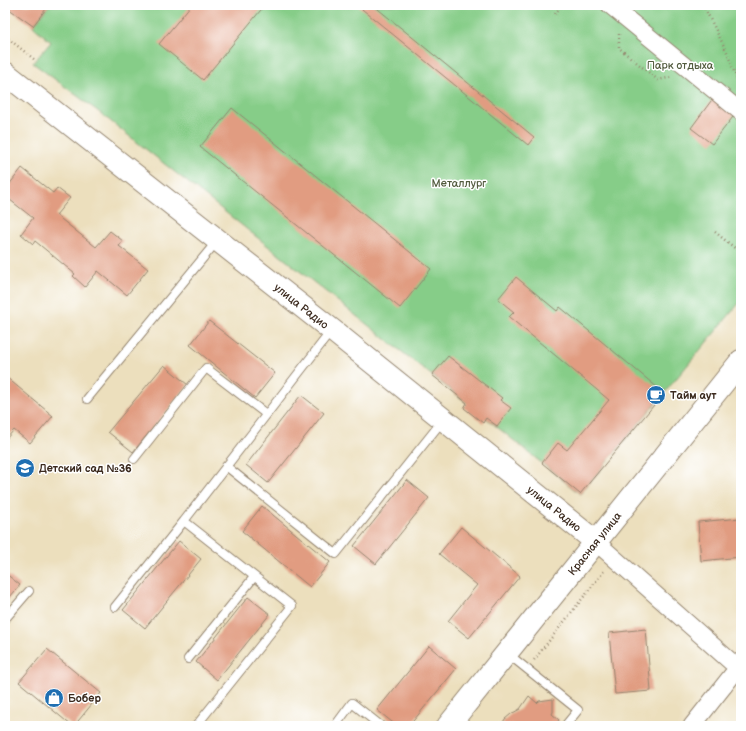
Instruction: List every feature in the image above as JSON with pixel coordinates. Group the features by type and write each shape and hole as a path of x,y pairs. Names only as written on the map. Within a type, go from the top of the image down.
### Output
{"main road":[{"name":"улица Радио","path":"5,73 332,330 596,542"},
{"name":"Красная улица","path":"448,726 741,361"}],"street":[{"path":"615,9 741,112"},
{"path":"596,542 740,668 692,726"}],"lane":[{"path":"87,399 218,240"},
{"path":"115,607 184,521 332,330"},
{"path":"134,458 206,368 266,414"},
{"path":"226,466 336,554 443,420"},
{"path":"184,521 292,606 196,726"},
{"path":"188,659 254,577"},
{"path":"5,619 29,591"},
{"path":"507,653 578,710 566,726"},
{"path":"335,726 352,703 380,726"}],"path":[{"path":"555,14 562,5"},
{"path":"703,5 727,52 741,91"},
{"path":"615,9 619,48 658,80 692,72"},
{"path":"5,36 35,60"},
{"path":"715,232 741,253"}],"green space":[{"name":"Металлург","path":"49,5 741,5 741,301 580,494 99,112 33,63 51,42 33,26"}],"building":[{"path":"5,5 49,5 33,26"},
{"path":"191,5 265,5 203,80 159,44"},
{"path":"357,5 373,5 534,137 528,145"},
{"path":"714,97 736,113 712,144 691,128"},
{"path":"232,108 431,269 400,308 200,147"},
{"path":"22,168 53,193 57,188 70,198 56,215 96,247 110,231 123,241 119,246 148,269 127,295 98,271 85,287 73,276 75,274 35,241 33,244 21,234 33,218 5,196 5,190"},
{"path":"516,277 557,311 560,307 664,393 580,494 542,463 558,443 567,450 609,400 509,317 514,312 498,299"},
{"path":"209,321 275,373 255,398 190,345"},
{"path":"448,356 502,398 500,400 511,408 497,426 486,418 483,423 464,408 467,403 432,375"},
{"path":"164,365 188,385 133,452 108,432"},
{"path":"6,377 53,416 30,443 14,430 5,440"},
{"path":"301,395 324,413 268,483 246,465"},
{"path":"407,480 429,498 376,564 354,546"},
{"path":"262,506 330,562 310,587 242,531"},
{"path":"741,518 741,557 701,561 698,522"},
{"path":"461,527 520,576 469,638 448,621 477,585 439,554"},
{"path":"179,541 201,559 145,628 123,610"},
{"path":"5,573 20,585 5,603"},
{"path":"248,597 270,614 217,680 196,662"},
{"path":"646,629 651,691 615,694 609,633"},
{"path":"429,646 456,669 409,726 397,726 377,710"},
{"path":"47,649 101,693 74,726 72,726 19,682"},
{"path":"529,696 537,703 539,701 553,699 552,714 559,720 555,726 501,726 505,719 520,709"}],"place":[{"name":"Тайм аут","path":"656,395"},
{"name":"Детский сад №36","path":"25,468"},
{"name":"Бобер","path":"54,698"}],"park label":[{"name":"Парк отдыха","path":"680,65"}]}
